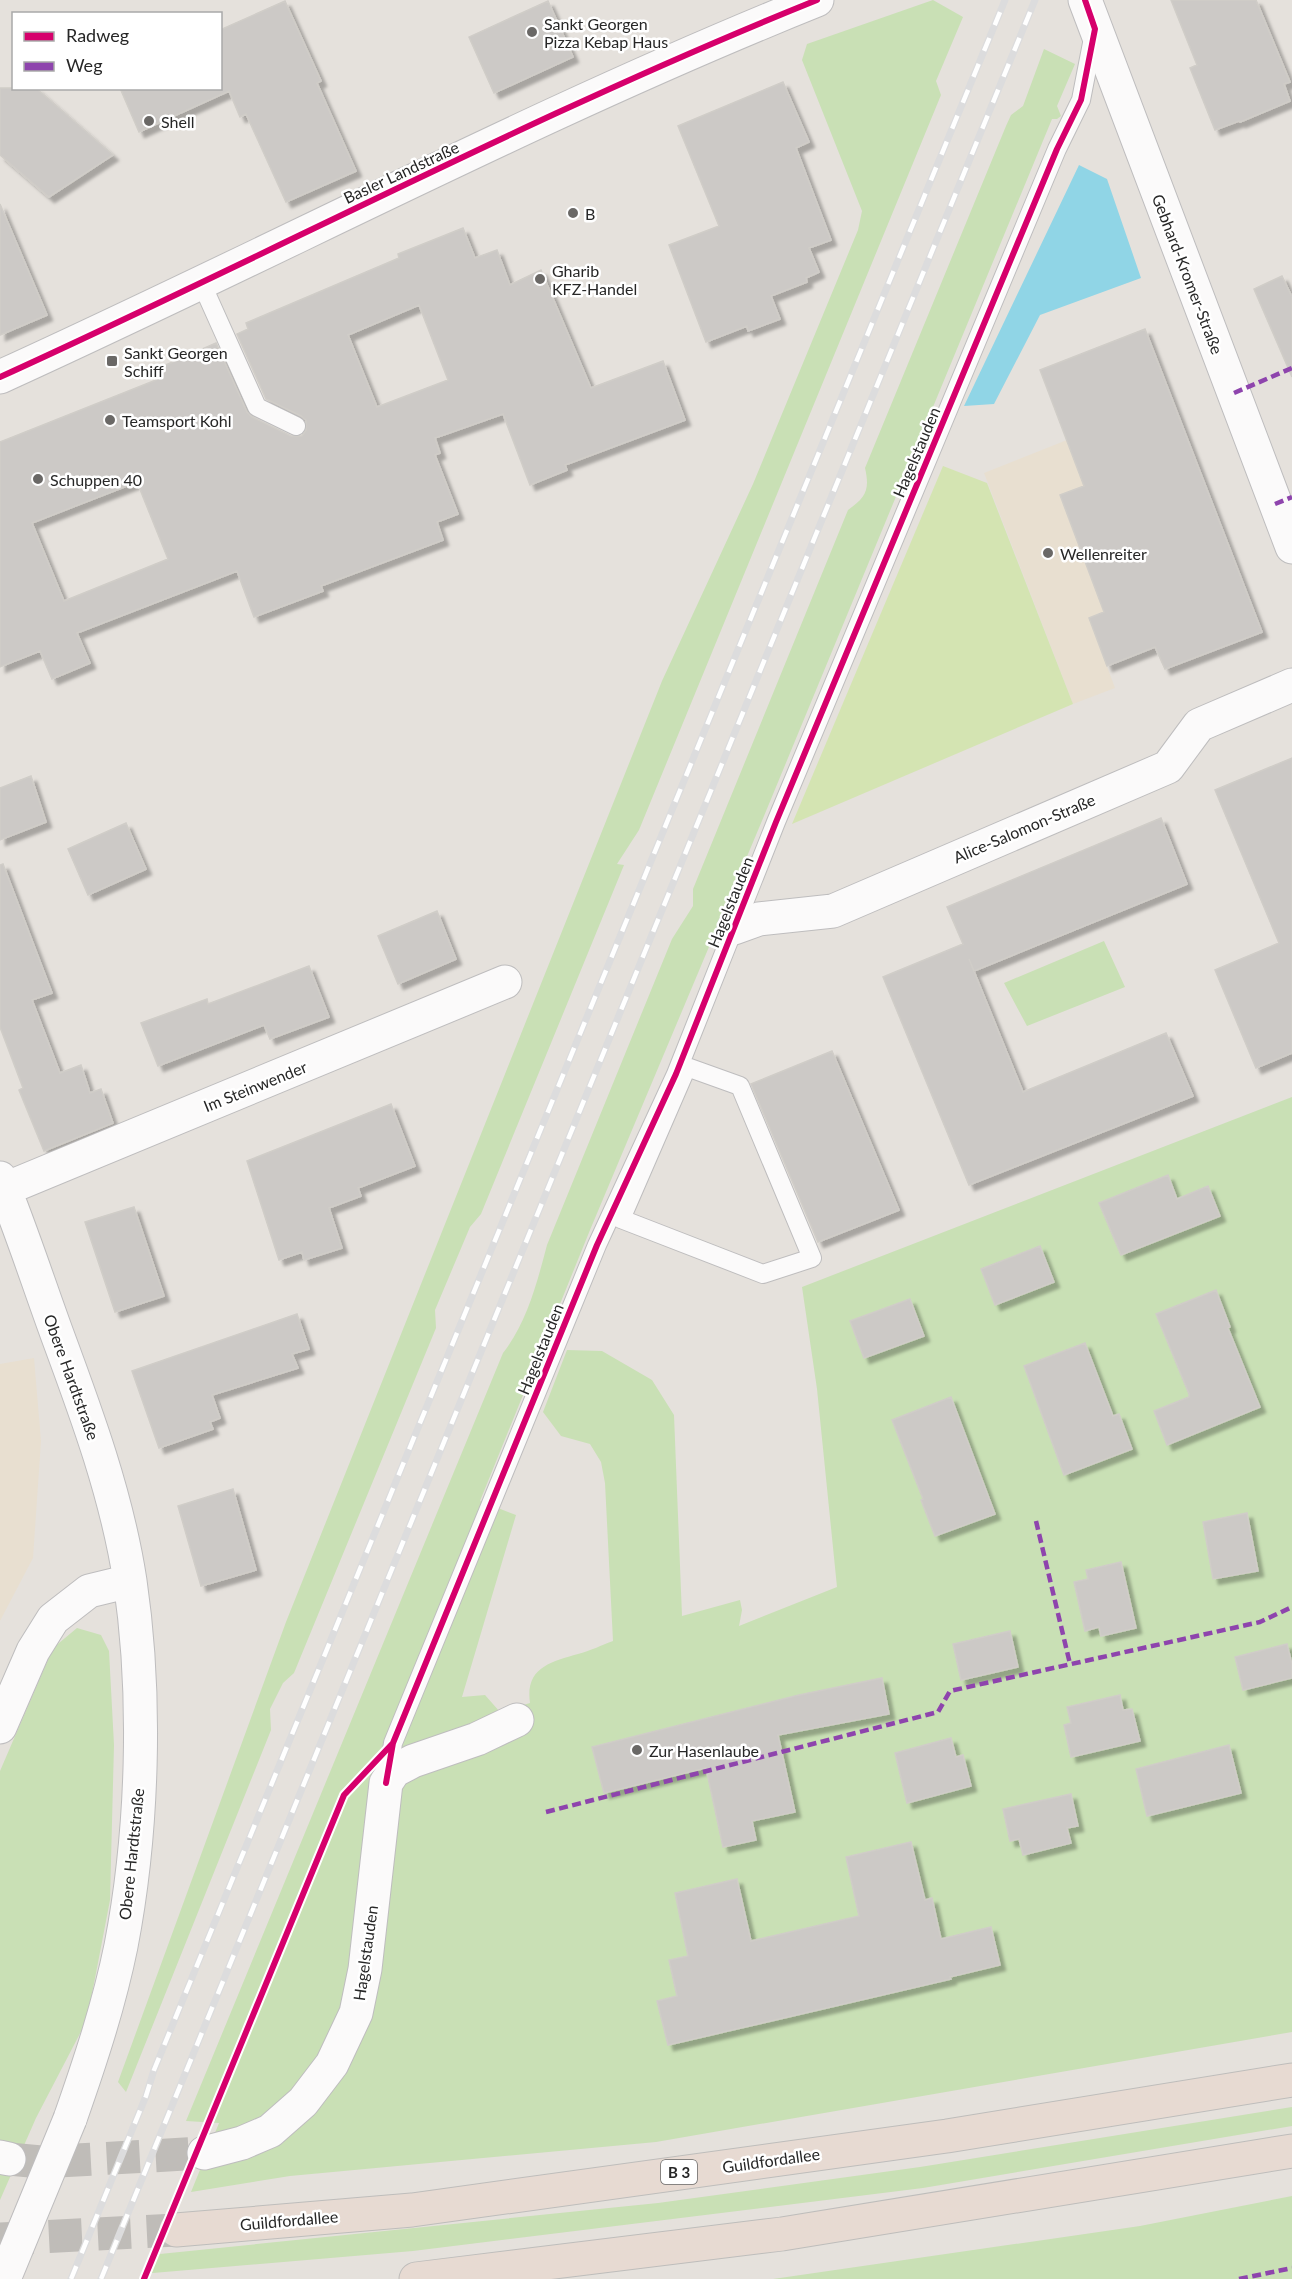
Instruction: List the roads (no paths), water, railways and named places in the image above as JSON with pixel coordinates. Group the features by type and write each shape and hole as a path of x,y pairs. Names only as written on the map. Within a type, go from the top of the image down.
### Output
{"highway":[{"name":"Guildfordallee","path":"176,2230 412,2210 947,2136 1292,2080"},
{"path":"416,2279 782,2234 1292,2151"}],"street":[{"name":"Basler Landstraße","path":"0,377 345,212 679,58 817,0"},
{"name":"Gebhard-Kromer-Straße","path":"1090,14 1292,547"},
{"name":"Alice-Salomon-Straße","path":"734,928 759,919 833,910 1168,767 1199,724 1292,685"},
{"name":"Im Steinwender","path":"2,1184 505,982"},
{"name":"Obere Hardtstraße","path":"2,1184 91,1427 115,1506 130,1581 140,1673 140,1750 132,1871 121,1946 100,2030 70,2119 4,2279"},
{"path":"0,1727 33,1651 53,1619 89,1591 130,1581"},
{"path":"387,1783 394,1771 413,1761 477,1739 517,1720"},
{"name":"Hagelstauden","path":"204,2153 242,2143 270,2131 303,2102 332,2064 356,2013 365,1970 387,1783"}],"lane":[{"name":"Hagelstauden","path":"387,1783 393,1743 597,1245 676,1074 776,822 1052,160 1081,100 1090,14"},
{"path":"201,282 258,407 296,426"},
{"path":"687,1067 740,1086 812,1258 763,1274 621,1219 687,1067"}],"water":[{"path":"1079,165 1107,179 1141,278 1040,315 994,404 964,406"}],"tunnel":[{"path":"9,2159 41,2162 204,2153"},
{"path":"0,2239 176,2230"}],"railway":[{"path":"71,2279 146,2096 154,2070 1005,0"},
{"path":"101,2279 1035,0"}],"place":[{"name":"Sankt Georgen Pizza Kebap Haus","path":"532,32"},
{"name":"Shell","path":"149,121"},
{"name":"B","path":"573,213"},
{"name":"Gharib KFZ-Handel","path":"540,279"},
{"name":"Sankt Georgen Schiff","path":"112,361"},
{"name":"Teamsport Kohl","path":"110,420"},
{"name":"Schuppen 40","path":"38,479"},
{"name":"Wellenreiter","path":"1048,553"},
{"name":"Zur Hasenlaube","path":"637,1750"}]}
